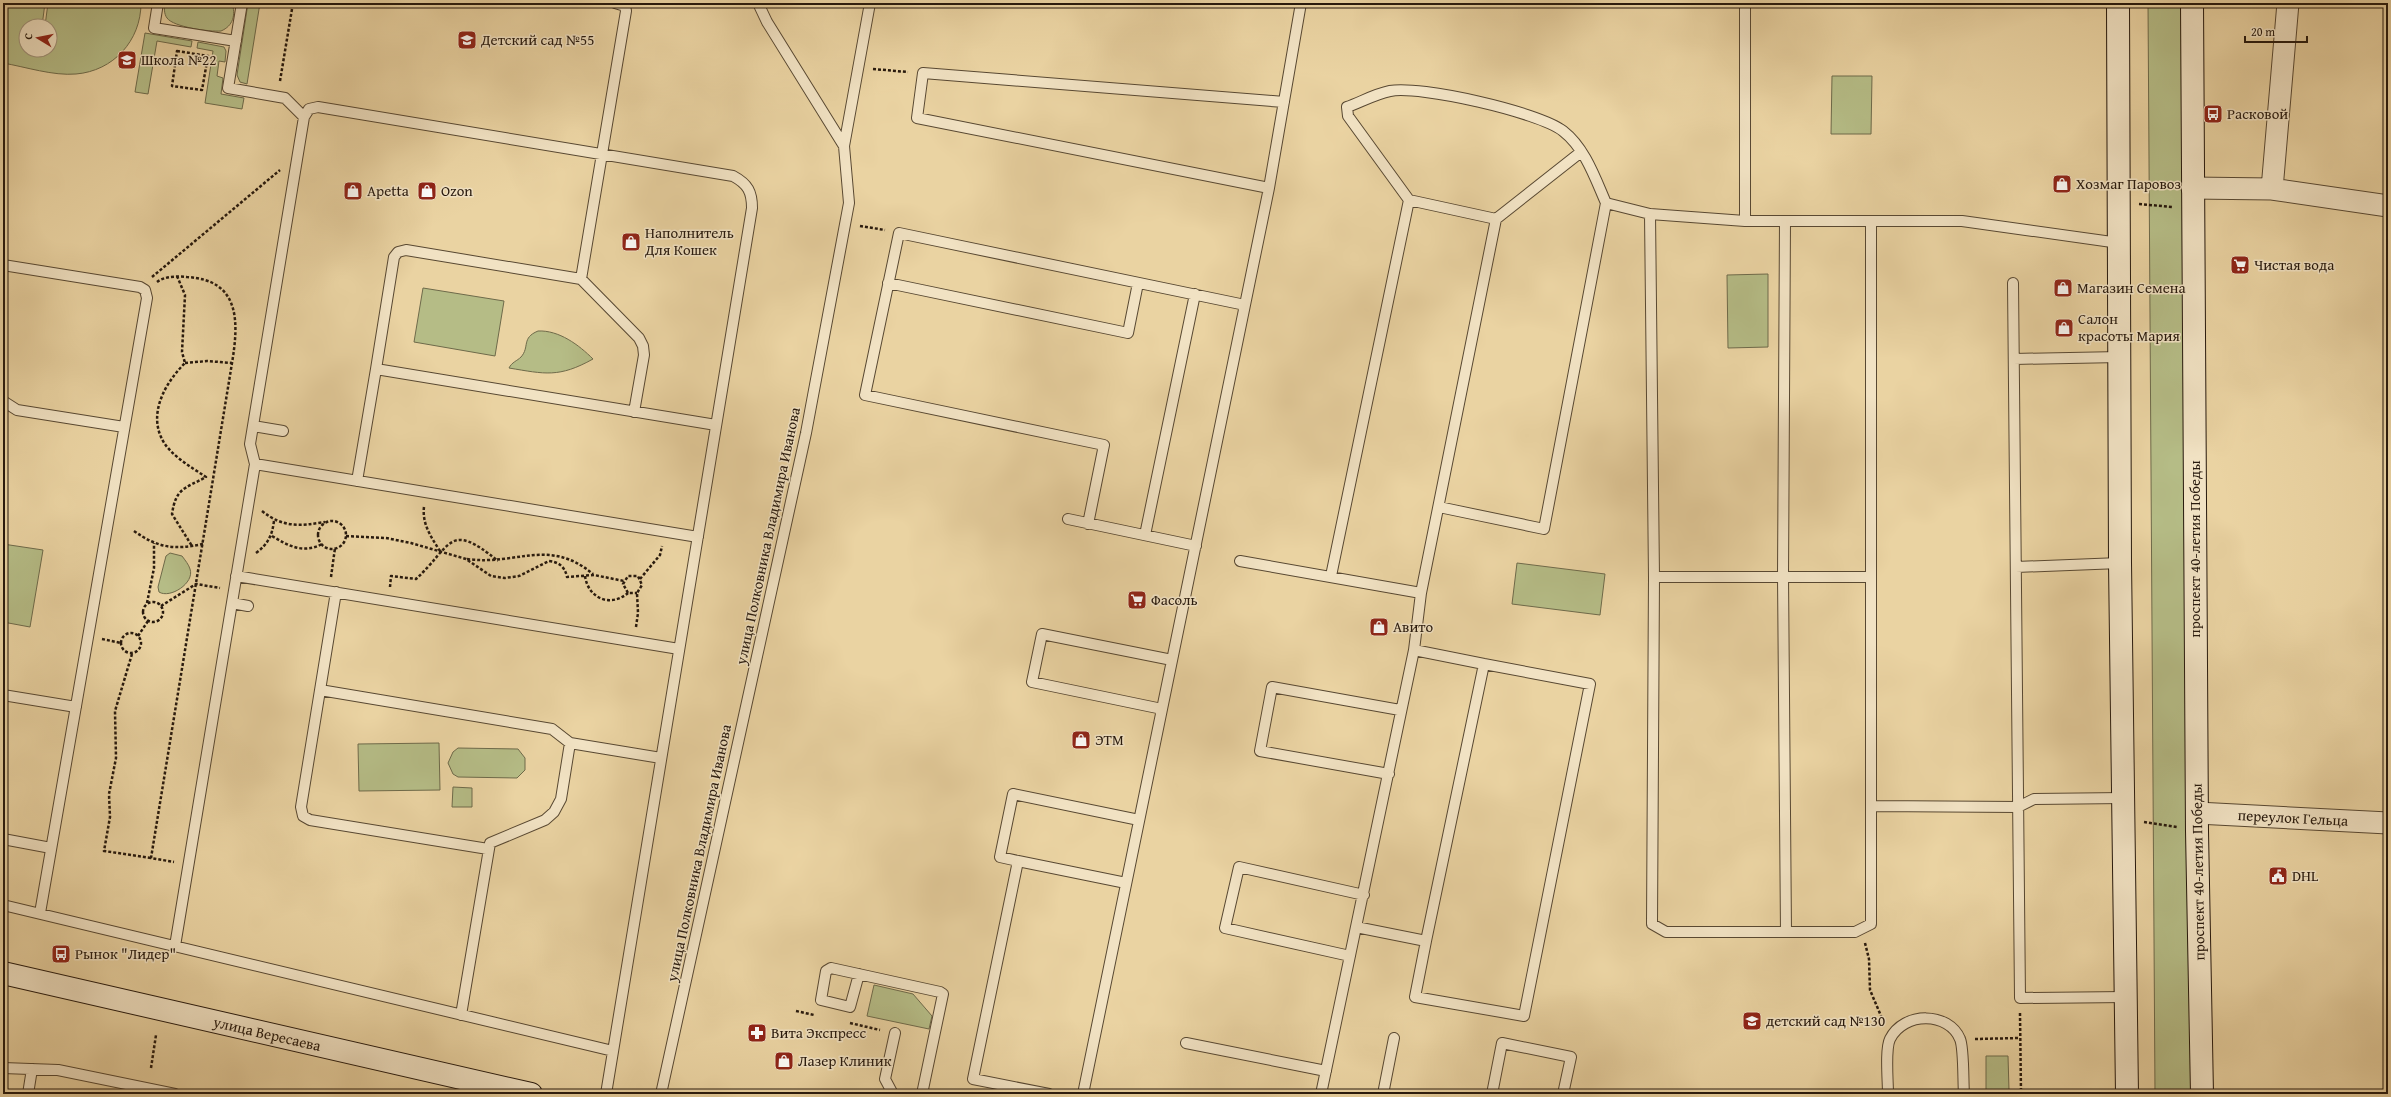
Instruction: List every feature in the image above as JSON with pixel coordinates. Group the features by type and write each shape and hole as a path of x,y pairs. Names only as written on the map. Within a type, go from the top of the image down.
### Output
{"main road":[{"path":"2118,3 2120,563 2127,1094"},
{"name":"проспект 40-летия Победы","path":"2192,3 2197,822 2202,1094"},
{"name":"улица Вересаева","path":"3,973 531,1094"}],"street":[{"path":"2272,189 2288,3"},
{"path":"2192,198 2272,189 2388,206"},
{"name":"переулок Гельца","path":"2197,822 2388,823"}],"lane":[{"path":"158,3 154,28 236,41"},
{"path":"242,3 228,88 277,96 290,102 304,117"},
{"path":"582,279 626,11 625,6 615,3"},
{"name":"улица Полковника Владимира Иванова","path":"661,1094 806,433 849,203 844,146 767,22 758,3"},
{"path":"844,146 870,3"},
{"path":"1083,1094 1269,188 1301,3"},
{"path":"1745,3 1745,221"},
{"path":"1269,188 917,118 923,73 1284,102"},
{"path":"1440,506 1544,529 1606,203 1590,164 1562,130 1515,110 1419,90 1390,91 1347,108 1348,116 1409,200 1496,219"},
{"path":"175,946 255,464 250,444 304,117 309,109 318,107 733,176 748,186 752,197 752,208 606,1094"},
{"path":"1321,1094 1389,774 1400,710 1414,650 1421,593 1440,506 1496,219 1581,152"},
{"path":"1331,576 1409,200"},
{"path":"1606,203 1650,214 1745,221 1962,221 2119,243"},
{"path":"1650,214 1654,577 1652,924 1666,932 1855,932 1871,924 1871,221"},
{"path":"1785,221 1783,576 1786,932"},
{"path":"1088,524 1104,445 865,395 899,233 1245,305"},
{"path":"358,481 394,257 398,252 406,250 582,279 639,338 643,346 644,355 634,412"},
{"path":"3,264 143,289 147,298 40,913"},
{"path":"888,284 1128,333 1138,283"},
{"path":"2012,283 2020,998 2126,997"},
{"path":"1145,535 1195,294"},
{"path":"2014,359 2120,357"},
{"path":"376,369 716,425"},
{"path":"3,401 17,410 124,427"},
{"path":"253,426 283,431"},
{"path":"255,464 698,537"},
{"path":"1068,519 1196,546"},
{"path":"1240,561 1421,593"},
{"path":"2016,567 2120,563"},
{"path":"237,571 332,592 679,649"},
{"path":"1654,577 1871,577"},
{"path":"332,592 320,690 301,807 303,816 310,820 488,849"},
{"path":"232,603 248,606"},
{"path":"1162,708 1032,682 1042,634 1172,660"},
{"path":"1414,650 1590,684 1524,1016 1415,997 1484,664"},
{"path":"1389,774 1260,751 1272,687 1400,710"},
{"path":"320,690 552,728 570,743 661,758"},
{"path":"3,695 76,708"},
{"path":"461,1015 490,843 495,839 545,820 554,812 560,799 570,743"},
{"path":"1126,883 1000,857 1013,794 1140,820"},
{"path":"1871,806 2018,807 2034,799 2124,808"},
{"path":"3,839 51,848"},
{"path":"1018,861 973,1079 1049,1094"},
{"path":"1350,956 1225,928 1239,867 1364,895"},
{"path":"3,905 613,1051"},
{"path":"1356,927 1426,941"},
{"path":"859,974 850,1007 821,1000 828,968 859,974 943,994 922,1094"},
{"path":"1888,1094 1889,1041 1891,1037 1897,1028 1912,1019 1930,1018 1951,1027 1960,1039 1964,1094"},
{"path":"893,1094 885,1079 895,1033"},
{"path":"1383,1094 1394,1038"},
{"path":"1186,1043 1326,1071"},
{"path":"1492,1094 1502,1043 1571,1057 1563,1094"},
{"path":"3,1068 58,1070 175,1094"},
{"path":"28,1094 32,1069"}],"path":[{"path":"277,96 293,3"},
{"path":"177,51 208,56 202,90 172,86 177,51"},
{"path":"858,68 923,73"},
{"path":"143,289 298,154"},
{"path":"2119,202 2192,198"},
{"path":"845,223 899,233"},
{"path":"143,289 161,278 177,276 198,278 217,285 230,300 237,322 214,477 151,858"},
{"path":"177,276 186,295 182,352 185,363"},
{"path":"206,478 171,450 161,437 158,419 160,401 166,384 185,363 207,361 232,363"},
{"path":"192,546 172,514 175,497 182,490 206,478 214,477"},
{"path":"427,492 423,516 429,534 440,551"},
{"path":"248,502 274,521 290,525 326,522 338,522 343,525 346,536 344,543 335,548 327,548 322,544 318,532 326,522"},
{"path":"237,571 263,548 272,536 274,521"},
{"path":"134,532 165,547 202,544"},
{"path":"640,578 660,555 664,532"},
{"path":"272,536 289,546 302,549 312,549 322,544"},
{"path":"346,536 386,538 466,559 498,561 540,553 556,554 579,563 594,575"},
{"path":"388,601 391,576 416,579 440,551 451,543 467,540 483,549 498,561"},
{"path":"148,621 142,612 147,603 154,568 154,543"},
{"path":"332,592 335,548"},
{"path":"554,561 556,554"},
{"path":"466,559 491,576 505,578 530,572 543,562 554,561 563,567 567,577 594,575 624,581"},
{"path":"628,593 624,589 624,581 628,576 633,575 640,578"},
{"path":"585,576 590,590 602,599 616,600 628,593 638,593"},
{"path":"634,642 638,613 638,593 642,585 640,578"},
{"path":"161,606 196,584 234,590"},
{"path":"147,603 152,601 161,606"},
{"path":"148,621 158,620 162,616 161,606"},
{"path":"138,636 148,621"},
{"path":"132,654 123,649 122,639 131,633 138,636 142,643 140,648 132,654 115,711 116,758 109,794 110,816 104,851 188,865"},
{"path":"2124,808 2197,822"},
{"path":"1861,929 1869,959 1870,990 1891,1037"},
{"path":"2020,998 2021,1094"},
{"path":"152,1068 156,1036"},
{"path":"1960,1039 2020,1038"}],"green space":[{"path":"3,3 45,3 43,18 18,18 18,58 58,58 58,18 46,18 48,3 141,3 140,17 136,30 130,41 122,52 102,67 89,72 58,74 3,63"},
{"path":"165,3 232,3 234,12 231,23 225,29 221,31 209,31 176,24 171,21 165,15"},
{"path":"248,3 260,3 247,84 240,82 237,75"},
{"path":"2148,3 2185,3 2192,1094 2155,1094"},
{"path":"145,33 192,41 191,47 157,41 148,94 135,92"},
{"path":"198,42 224,47 226,51 225,62 219,61 217,76 223,78 221,94 244,98 242,109 205,103 213,51 197,48"},
{"path":"1832,76 1872,76 1871,134 1831,134"},
{"path":"1768,274 1768,347 1728,348 1727,275"},
{"path":"423,288 504,301 495,356 414,342"},
{"path":"538,331 546,331 568,339 593,359 571,369 552,373 533,372 509,368 524,353 529,337"},
{"path":"3,544 43,550 30,627 3,622"},
{"path":"170,553 182,556 189,566 191,574 189,579 180,588 164,594 159,592 158,587 166,556"},
{"path":"1517,563 1605,574 1600,615 1512,604"},
{"path":"439,743 440,790 359,791 358,744"},
{"path":"458,748 518,749 525,758 525,770 517,778 458,777 453,774 448,763 453,752"},
{"path":"453,787 472,788 472,807 452,807"},
{"path":"874,985 913,994 932,1016 929,1029 867,1016"},
{"path":"1986,1056 2008,1056 2009,1090 1986,1090"}],"place":[{"name":"Детский сад №55","path":"467,40"},
{"name":"Школа №22","path":"127,60"},
{"name":"Расковой","path":"2213,114"},
{"name":"Хозмаг Паровоз","path":"2062,184"},
{"name":"Apetta","path":"353,191"},
{"name":"Ozon","path":"427,191"},
{"name":"Наполнитель Для Кошек","path":"631,242"},
{"name":"Чистая вода","path":"2240,265"},
{"name":"Магазин Семена","path":"2063,288"},
{"name":"Салон красоты Мария","path":"2064,328"},
{"name":"Фасоль","path":"1137,600"},
{"name":"Авито","path":"1379,627"},
{"name":"ЭТМ","path":"1081,740"},
{"name":"DHL","path":"2278,876"},
{"name":"Рынок \"Лидер\"","path":"61,954"},
{"name":"детский сад №130","path":"1752,1021"},
{"name":"Вита Экспресс","path":"757,1033"},
{"name":"Лазер Клиник","path":"784,1061"}]}
